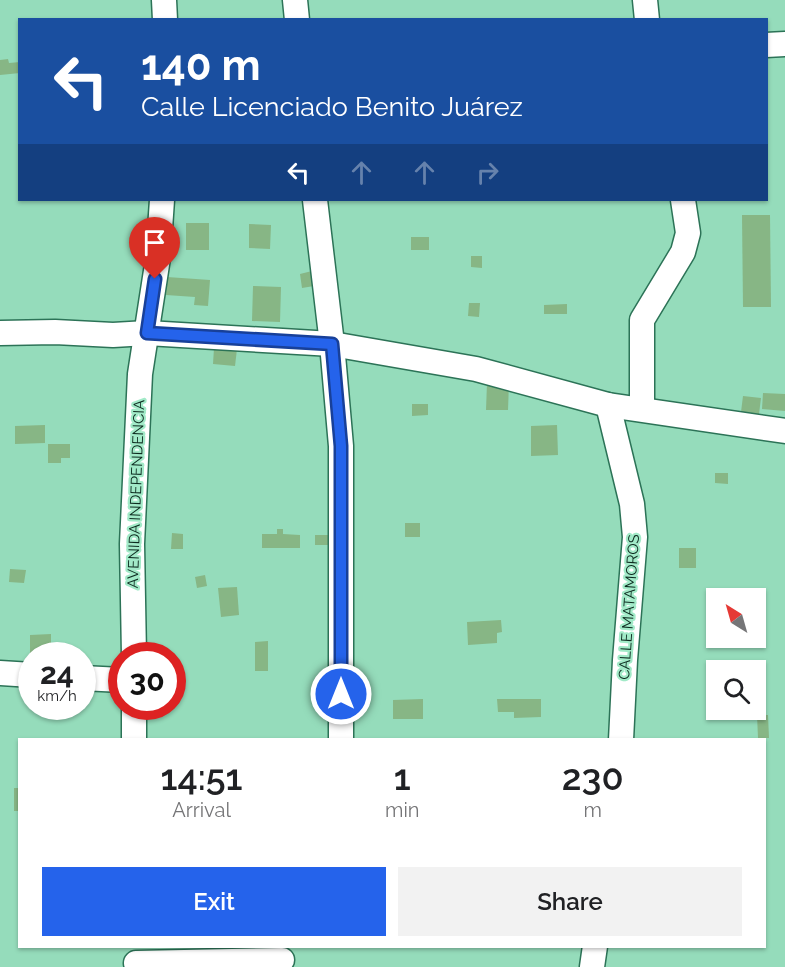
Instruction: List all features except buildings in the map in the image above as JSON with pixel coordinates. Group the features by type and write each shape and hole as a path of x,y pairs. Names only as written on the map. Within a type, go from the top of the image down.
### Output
{"street":[{"path":"165,0 165,18"},
{"path":"295,0 297,18"},
{"path":"645,0 647,18"},
{"path":"768,45 785,44"},
{"name":"AVENIDA INDEPENDENCIA","path":"134,642 132,544 140,374 153,298 162,201"},
{"path":"315,201 341,446 341,738"},
{"path":"642,409 642,320 682,252 688,232 683,201"},
{"path":"55,332 101,326 130,317 153,298"},
{"path":"0,333 55,332 113,335 147,333 332,344 476,369 608,405 785,431"},
{"name":"CALLE MATAMOROS","path":"608,405 632,504 635,537 621,738"},
{"path":"0,673 18,674"},
{"path":"134,720 134,738"},
{"path":"592,967 596,948"},
{"path":"136,959 285,958"}],"route":[{"path":"155,279 147,333 332,344 341,446 341,694"}]}
